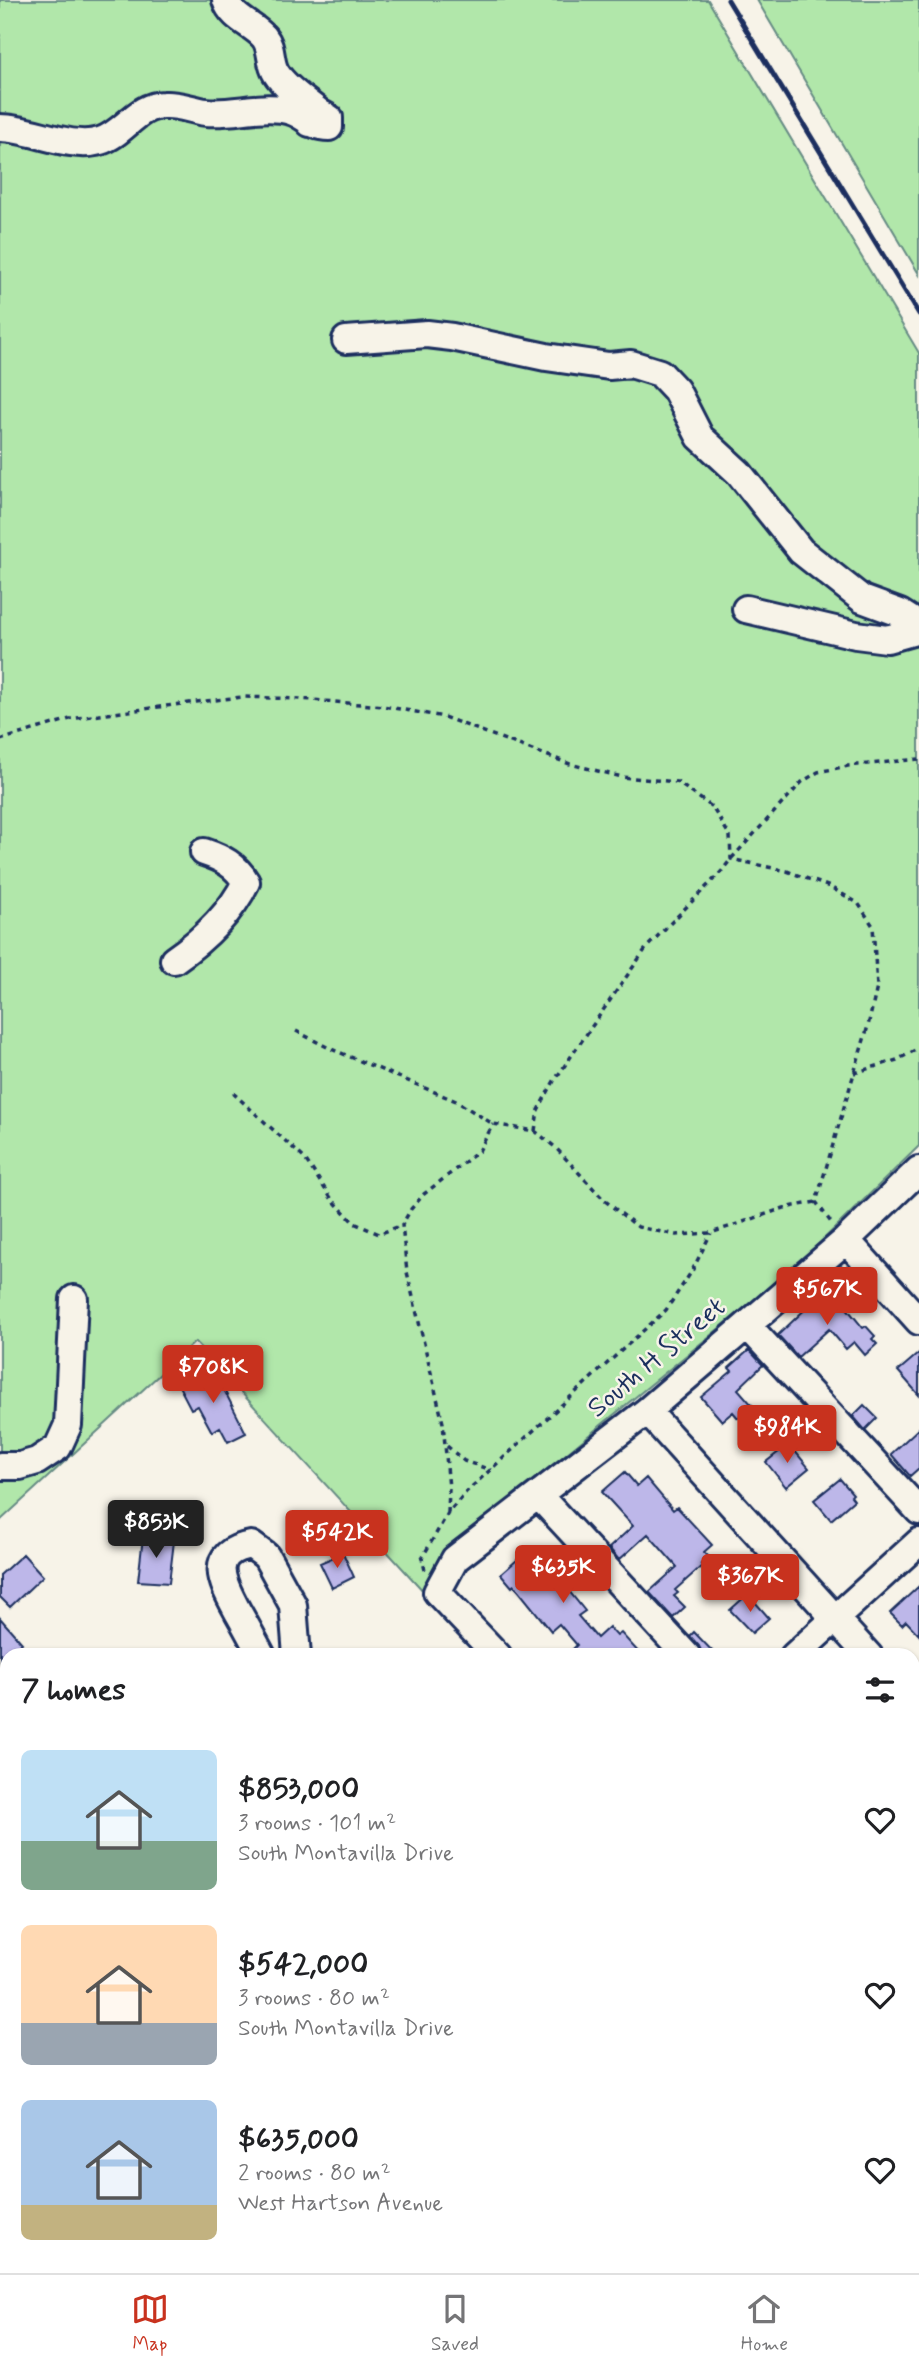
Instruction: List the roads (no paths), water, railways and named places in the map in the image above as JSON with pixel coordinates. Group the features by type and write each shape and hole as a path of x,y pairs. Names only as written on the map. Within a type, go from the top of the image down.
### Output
{"street":[{"path":"0,128 43,134 80,144 101,141 131,119 160,104 206,112 292,111 315,118 274,71 265,38 237,17 226,0"},
{"path":"346,340 427,334 546,357 609,366 631,364 660,373 676,390 700,437 747,482 802,551 862,599 900,613 919,628"},
{"path":"746,609 856,635 887,639 919,628"},
{"path":"174,960 236,903 246,882 239,871 221,858 204,852"},
{"name":"South H Street","path":"490,1648 437,1592 455,1559 647,1411 846,1240 919,1170"},
{"path":"846,1240 919,1321"},
{"path":"0,1466 20,1466 37,1461 58,1447 68,1425 74,1299"},
{"path":"747,1325 919,1511"},
{"path":"647,1411 862,1648"},
{"path":"538,1495 680,1648"},
{"path":"802,1648 919,1542"},
{"path":"258,1648 222,1582 222,1565 228,1555 239,1547 251,1545 266,1556 293,1605 296,1648"}],"railway":[{"path":"728,0 919,314"}]}
